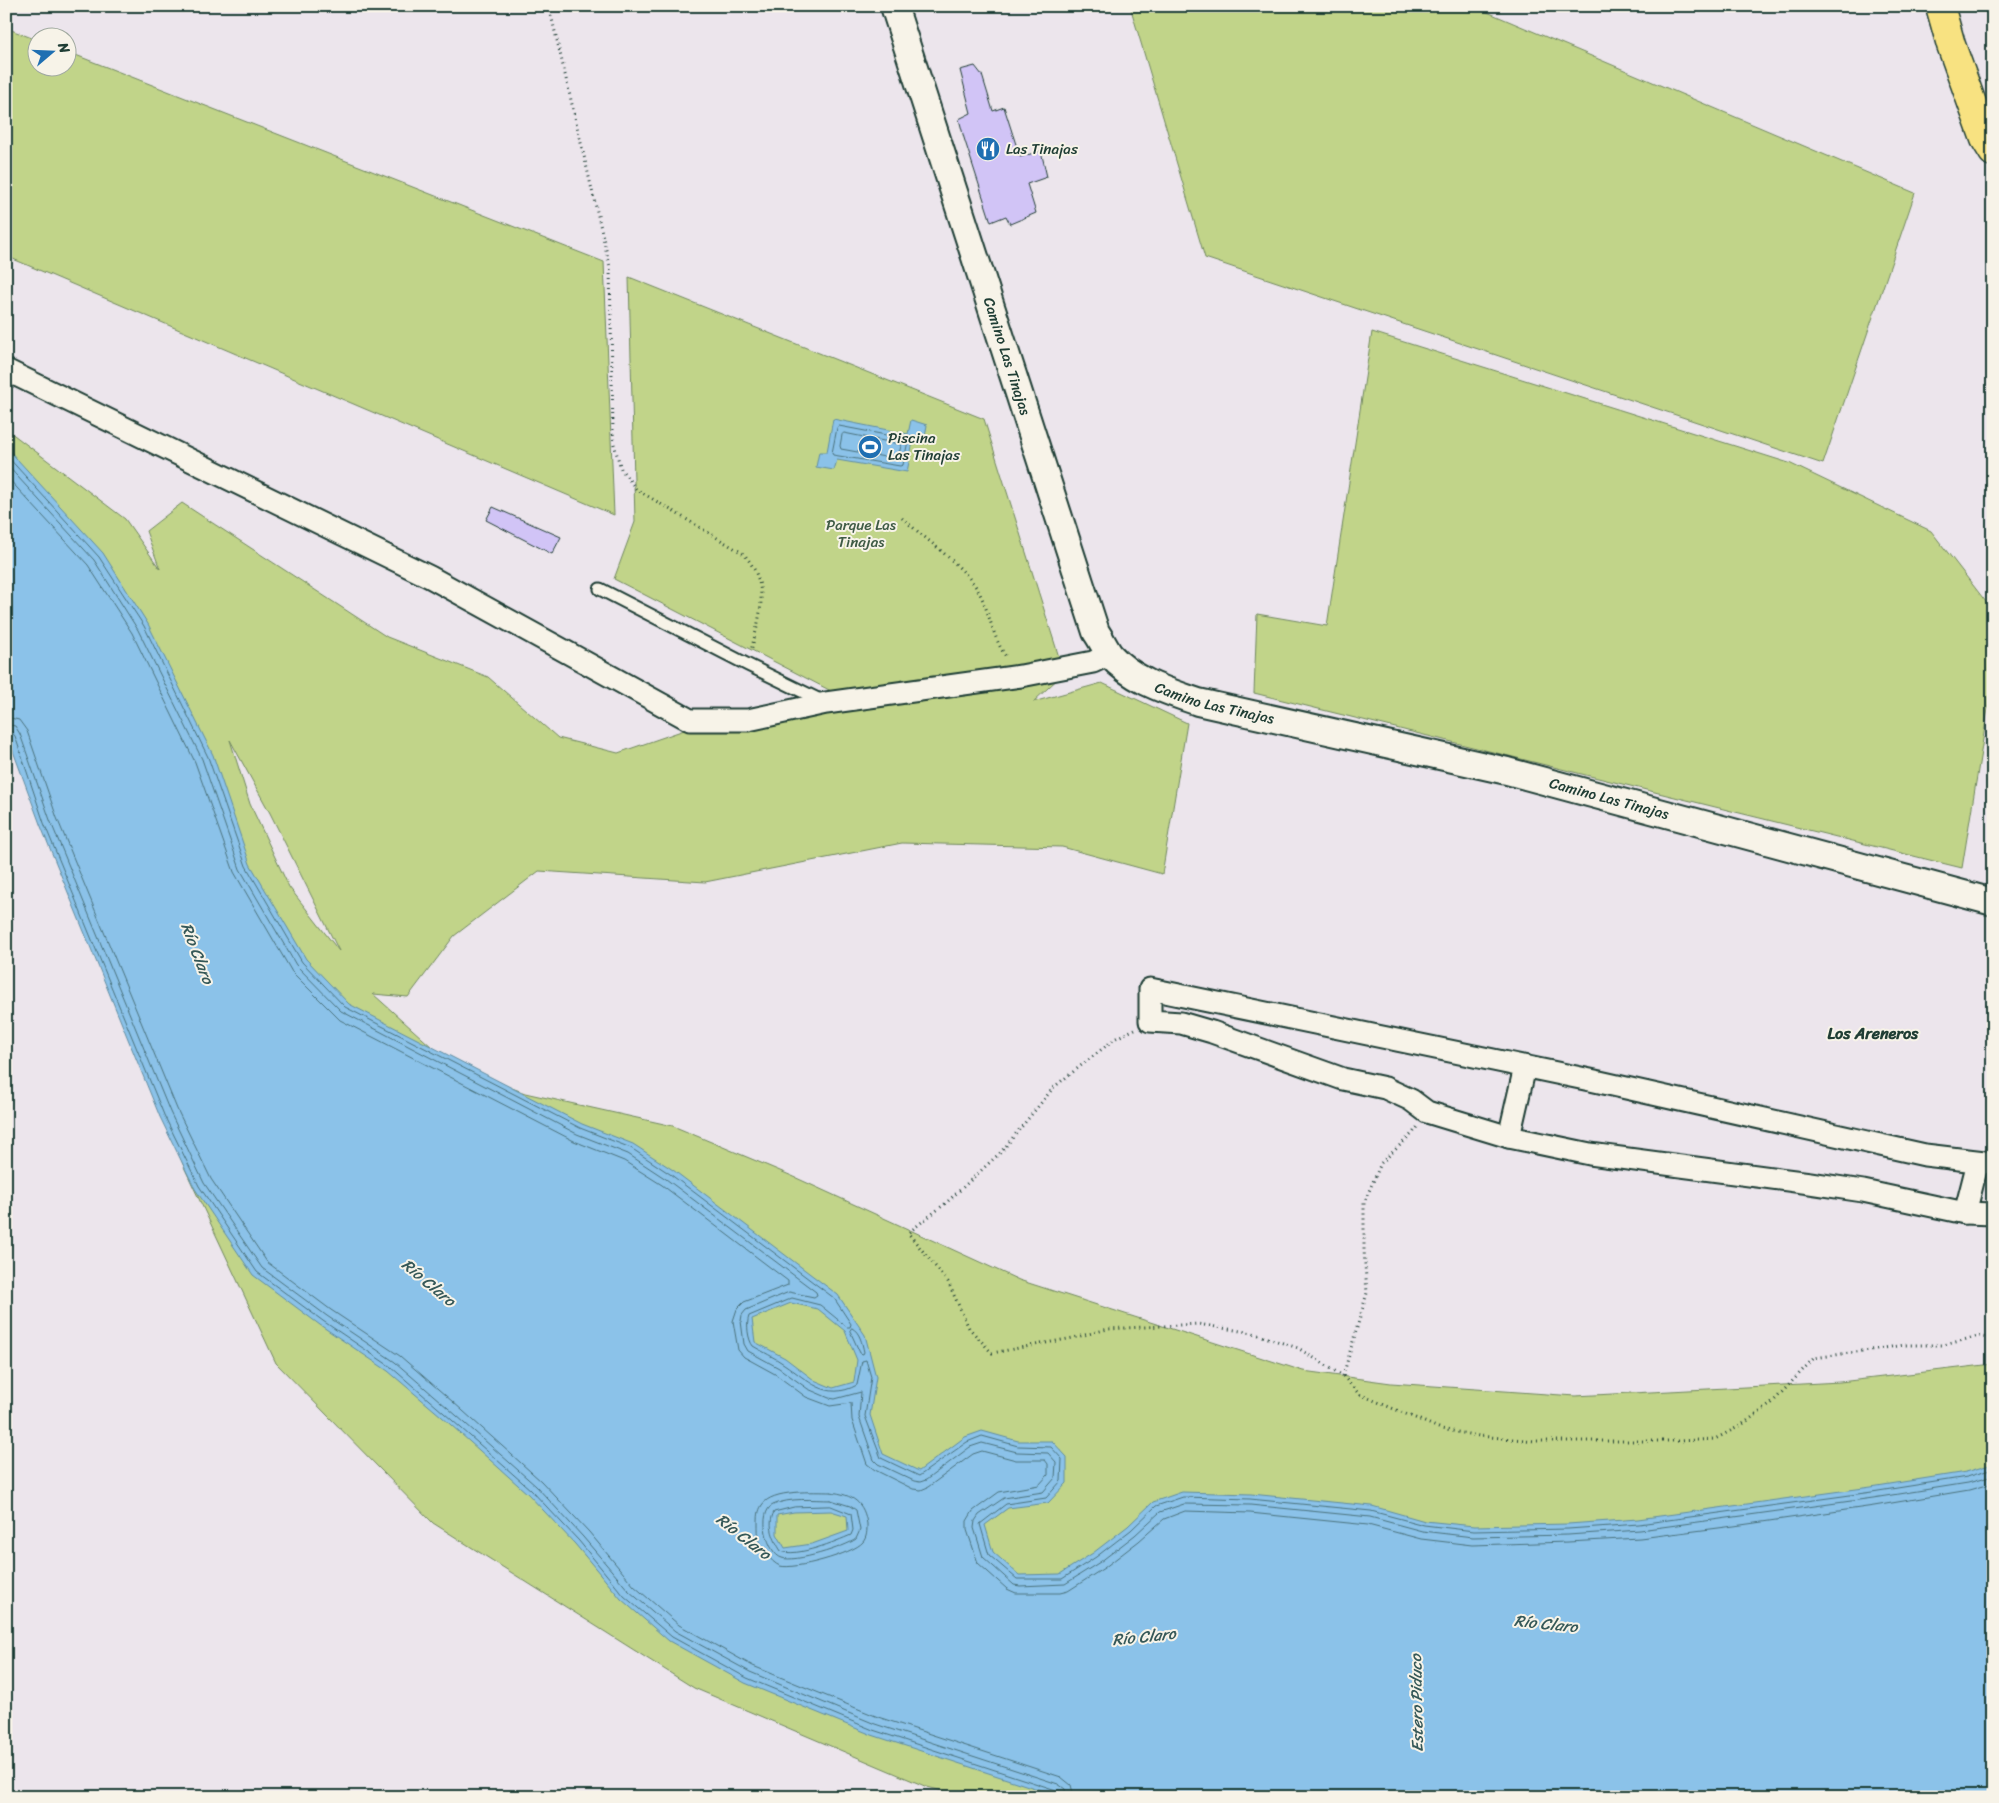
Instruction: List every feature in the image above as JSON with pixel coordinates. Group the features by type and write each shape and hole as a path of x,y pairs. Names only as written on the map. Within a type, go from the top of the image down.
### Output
{"main road":[{"path":"1940,6 1951,45 1985,139 1993,152"}],"street":[{"name":"Camino Las Tinajas","path":"894,6 1096,632 1110,654 1131,673 1154,686 1198,702 1507,770 1993,902"},
{"path":"6,370 430,577 690,720 748,720 826,703 1021,676 1093,662 1110,654"},
{"path":"1964,1213 1985,1162 1925,1155 1525,1067 1150,989 1150,1021 1180,1023 1343,1079 1385,1088 1411,1100 1427,1112 1508,1137 1590,1154 1854,1190 1964,1213 1993,1214"},
{"path":"1508,1137 1525,1067"}],"lane":[{"path":"600,589 826,703"}],"path":[{"path":"549,6 610,267 613,431 617,457 622,469 636,489 744,554 750,562 759,579 762,592 762,606 748,665"},
{"path":"902,518 966,575 980,593 1005,655 1021,676"},
{"path":"1150,1021 1116,1038 1054,1087 1001,1152 946,1203 908,1233 948,1282 969,1328 992,1353 1073,1338 1108,1329 1198,1324 1253,1333 1298,1348 1343,1376 1359,1394 1441,1429 1479,1436 1536,1441 1679,1441 1715,1439 1740,1426 1771,1404 1814,1358 1905,1345 1944,1345 1979,1336 1993,1339"},
{"path":"1343,1376 1367,1293 1364,1250 1364,1203 1381,1163 1413,1134 1427,1112"}],"green space":[{"path":"1130,6 1473,6 1915,193 1823,464 1205,258"},
{"path":"6,28 28,37 28,78 78,78 78,56 604,262 614,515 6,256"},
{"name":"Parque Las Tinajas","path":"629,277 984,419 1064,673 1033,702 1102,683 1187,723 1162,874 1062,847 902,843 705,882 539,871 454,936 408,997 373,994 452,1065 525,1093 673,1126 792,1176 1019,1280 1303,1371 1391,1383 1575,1396 1840,1382 1993,1364 1993,1797 967,1797 927,1787 694,1688 433,1523 276,1363 185,1169 137,1053 6,711 6,429 125,519 160,569 146,531 182,503 387,637 488,677 558,738 618,753 690,728 866,709 614,579 635,522","holes":["230,740 270,813 339,951 289,887 250,804"]},
{"path":"1372,332 1789,463 1931,531 1993,611 1993,678 1962,868 1254,693 1257,614 1327,626"}],"water":[{"name":"Piscina Las Tinajas","path":"833,419 908,434 911,420 927,425 924,443 913,441 907,472 837,460 834,470 816,467 819,452 827,452"},
{"path":"6,447 103,553 148,624 213,755 250,864 306,959 349,1004 582,1124 633,1144 673,1170 838,1295 865,1335 876,1377 870,1415 883,1454 919,1471 965,1437 982,1431 1018,1441 1052,1441 1067,1457 1067,1483 1048,1503 1008,1508 985,1525 993,1552 1019,1575 1060,1574 1093,1553 1128,1526 1153,1502 1182,1492 1251,1494 1372,1506 1425,1521 1474,1526 1568,1524 1638,1519 1871,1487 1966,1472 1993,1464 1993,1797 1062,1797 872,1735 745,1683 669,1641 621,1599 575,1544 528,1494 441,1416 388,1371 320,1325 253,1275 195,1189 160,1117 40,824 6,732","holes":["791,1303 818,1309 845,1331 857,1360 854,1382 833,1388 814,1380 785,1358 755,1342 752,1319","831,1511 847,1516 848,1531 812,1544 785,1548 777,1534 777,1515 794,1512"]}],"building":[{"path":"975,66 982,75 993,111 1004,107 1020,157 1041,151 1047,177 1027,184 1036,213 1010,224 1006,216 991,222 959,119 971,113 960,70"},
{"path":"493,507 561,537 552,554 486,520"}],"place":[{"name":"Las Tinajas","path":"988,149"},
{"name":"Piscina Las Tinajas","path":"870,447"}],"district":[{"name":"Los Areneros","path":"1873,1033"}],"water label":[{"name":"Río Claro","path":"198,953"},
{"name":"Río Claro","path":"429,1282"},
{"name":"Río Claro","path":"744,1536"},
{"name":"Río Claro","path":"1546,1623"},
{"name":"Río Claro","path":"1144,1636"},
{"name":"Estero Piduco","path":"1416,1703"}]}
